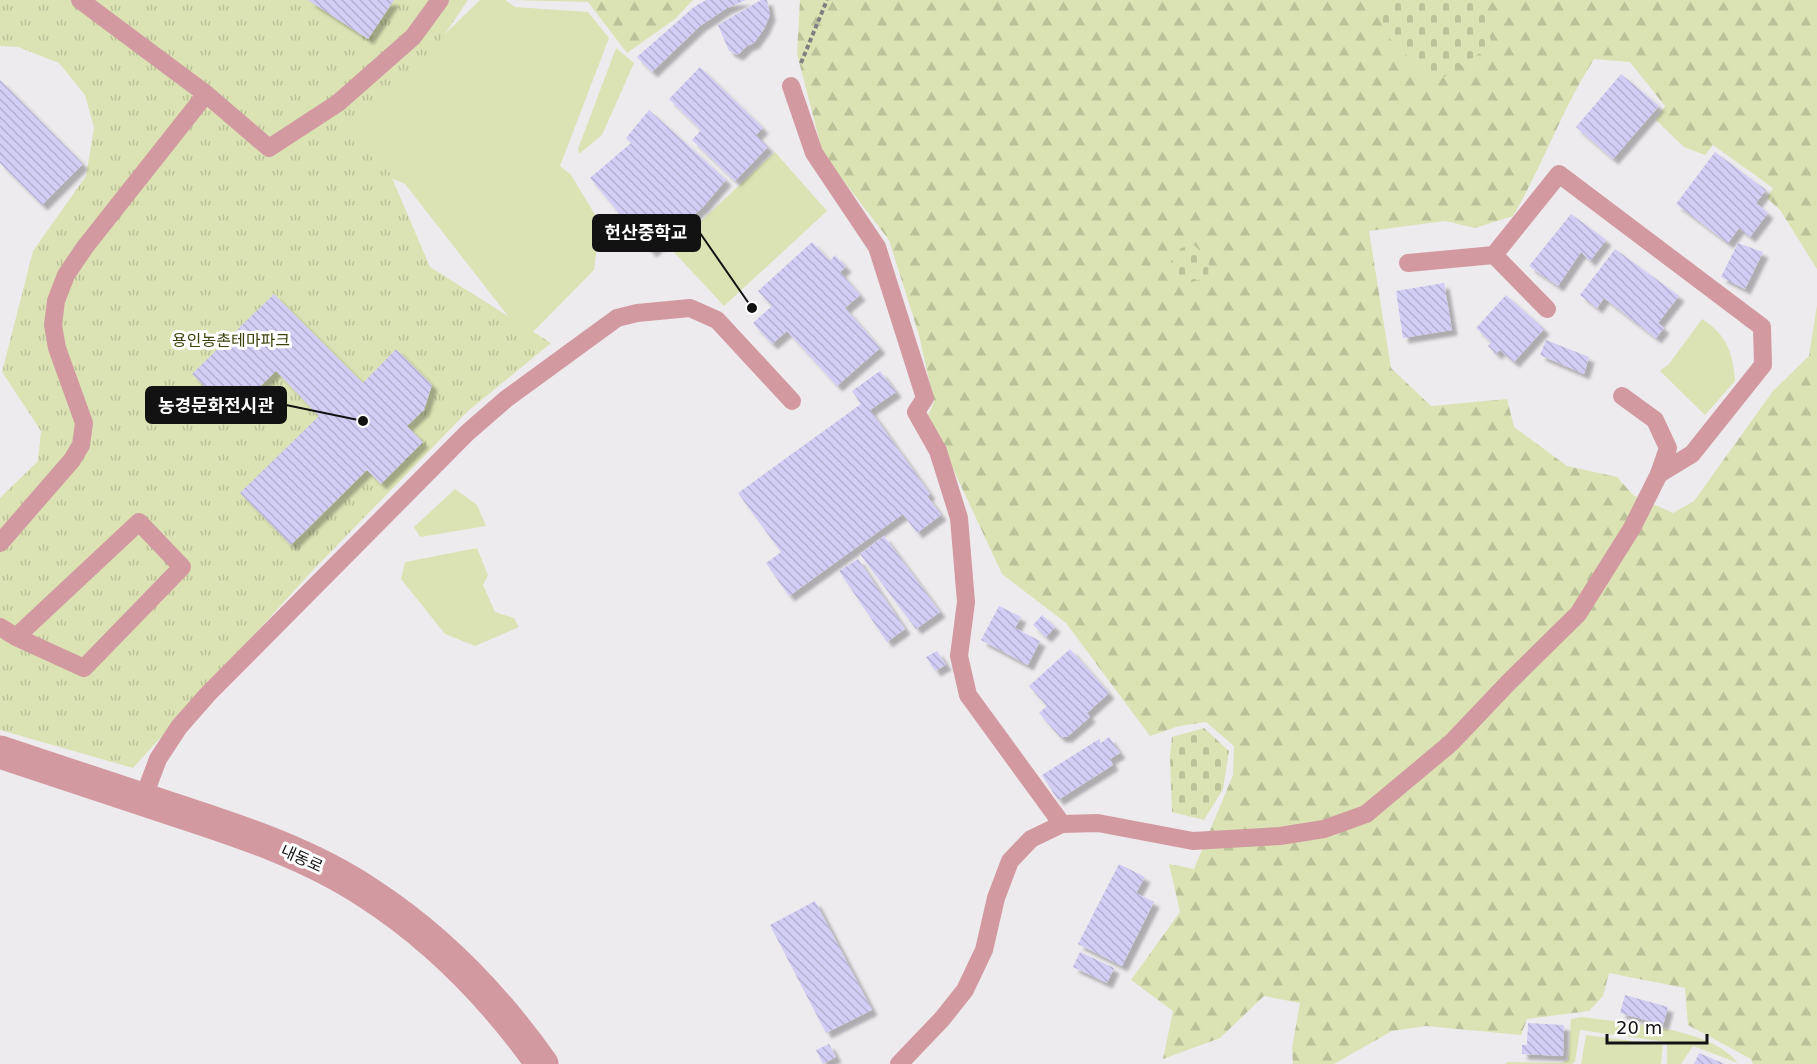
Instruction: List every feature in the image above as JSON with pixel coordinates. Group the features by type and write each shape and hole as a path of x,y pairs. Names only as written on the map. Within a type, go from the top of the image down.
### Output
{"street":[{"name":"내동로","path":"0,752 234,830 327,868 368,892 408,921 448,956 487,996 542,1064"}],"lane":[{"path":"80,0 206,94 269,148 338,103 413,37 440,0"},
{"path":"790,86 814,153 877,247 925,398 916,412 938,451 959,518 966,602 959,656 968,695 1062,824"},
{"path":"0,543 72,460 81,445 84,423 57,348 53,325 56,302 66,275 85,247 206,94"},
{"path":"1408,263 1494,255 1559,174 1762,327 1763,365 1692,454 1659,474"},
{"path":"1494,255 1547,309"},
{"path":"143,799 158,759 179,727 225,677 467,433 506,399 617,318 637,313 690,308 717,320 792,401"},
{"path":"899,1064 942,1019 965,990 984,950 996,898 1010,861 1031,839 1062,824 1098,823 1193,841 1280,836 1324,830 1366,814 1451,743 1578,614 1632,528 1659,474 1668,448 1659,429 1654,420 1622,396"},
{"path":"0,627 16,638 84,668 182,567 138,522 16,638"}],"path":[{"path":"790,86 827,0"}],"green space":[{"name":"용인농촌테마파크","path":"0,0 468,0 439,43 346,135 389,171 430,267 551,343 468,411 313,570 133,768 0,730 0,498 38,461 41,431 2,372 33,251 86,176 94,128 85,95 59,63 18,47 0,46"},
{"path":"480,0 505,0 515,7 588,12 609,38 560,166 571,175 600,223 594,270 526,339 405,184 372,170 337,139"},
{"path":"512,0 693,0 675,19 627,53 588,2"},
{"path":"800,0 1817,0 1817,269 1780,210 1767,198 1773,188 1713,145 1705,155 1684,147 1656,120 1665,106 1630,62 1594,59 1572,97 1513,216 1475,228 1445,221 1369,231 1391,368 1431,406 1507,399 1514,427 1567,466 1617,477 1633,495 1673,513 1694,501 1773,391 1809,356 1817,305 1817,1064 1753,1064 1751,1059 1688,1025 1685,988 1609,973 1603,996 1589,1011 1527,1019 1521,1035 1426,1026 1392,1031 1334,1064 1293,1064 1292,1048 1300,1003 1264,996 1220,1038 1163,1059 1173,1011 1131,980 1180,912 1169,864 1194,869 1233,775 1234,746 1206,722 1179,726 1150,736 1066,623 1002,574 928,415 934,402 919,335 889,240 823,154 797,54"},
{"path":"1389,0 1481,0 1492,45 1435,83 1390,39 1378,10"},
{"path":"616,48 634,63 602,135 579,154 578,149"},
{"path":"775,152 827,211 724,306 671,249"},
{"path":"1194,245 1209,259 1208,277 1182,285 1163,273 1181,248"},
{"path":"1702,319 1723,338 1733,362 1735,381 1705,415 1660,371 1669,364"},
{"path":"455,489 477,505 486,526 420,537 414,527"},
{"path":"477,548 488,575 483,585 495,612 514,618 519,627 475,646 445,634 401,579 405,562"},
{"path":"1204,728 1229,751 1223,789 1204,820 1172,812 1170,756 1172,737"},
{"path":"1581,1017 1643,1025 1688,1034 1708,1041 1725,1051 1738,1063 1693,1046 1681,1064 1667,1064 1667,1042 1580,1030 1575,1062 1572,1064 1505,1064 1507,1062 1562,1063 1568,1060 1571,1019"},
{"path":"1586,1035 1663,1045 1661,1064 1581,1064"}],"building":[{"path":"308,0 394,0 368,39"},
{"path":"706,0 746,0 727,8 700,26 652,72 637,57 694,7"},
{"path":"761,0 767,0 770,15 764,29 754,43 738,55 729,51 718,25"},
{"path":"700,67 763,128 756,135 768,147 735,181 692,140 701,130 669,99"},
{"path":"1621,74 1659,106 1613,159 1576,127"},
{"path":"0,80 83,164 42,205 0,163"},
{"path":"649,110 726,180 703,207 651,252 590,178 631,143 626,138"},
{"path":"1715,152 1766,190 1756,203 1768,213 1750,237 1739,228 1728,243 1676,204"},
{"path":"1571,214 1606,240 1590,261 1581,252 1558,286 1529,266"},
{"path":"812,242 830,261 835,255 846,267 840,272 860,295 845,308 880,348 837,386 787,331 772,344 753,323 772,306 758,291"},
{"path":"1738,243 1763,252 1745,289 1721,277"},
{"path":"1615,249 1679,296 1658,323 1664,328 1656,338 1604,298 1597,308 1580,295"},
{"path":"1444,283 1452,330 1403,338 1396,291"},
{"path":"274,294 363,383 396,349 432,385 424,410 407,426 423,442 381,484 367,470 291,545 240,493 319,416 276,371 232,414 192,374"},
{"path":"1506,295 1544,329 1514,362 1500,350 1496,354 1488,346 1491,342 1476,328"},
{"path":"1546,340 1589,357 1584,374 1540,355"},
{"path":"880,371 896,392 870,410 930,494 927,496 941,515 917,533 903,514 789,596 766,563 781,552 738,493 861,404 852,391"},
{"path":"884,536 940,612 916,629 860,554"},
{"path":"858,559 905,629 887,642 839,571"},
{"path":"999,606 1021,617 1015,628 1040,641 1028,665 981,640"},
{"path":"1042,615 1055,627 1046,637 1033,625"},
{"path":"1070,649 1109,693 1087,713 1090,717 1067,737 1060,737 1039,713 1047,706 1029,686"},
{"path":"937,651 946,665 935,671 926,657"},
{"path":"1109,737 1120,753 1110,759 1113,765 1058,800 1042,775 1099,739 1101,743"},
{"path":"1119,864 1145,877 1136,893 1154,902 1122,966 1078,944"},
{"path":"815,901 872,1010 826,1033 770,925"},
{"path":"1080,952 1114,968 1107,983 1073,967"},
{"path":"1625,995 1668,1007 1663,1025 1620,1013"},
{"path":"1528,1023 1564,1025 1563,1056 1522,1054 1522,1045 1527,1045"},
{"path":"829,1044 836,1057 823,1064 816,1050"},
{"path":"1699,1053 1725,1064 1694,1064"}],"place":[{"name":"헌산중학교","path":"752,308"},
{"name":"농경문화전시관","path":"363,421"}]}
